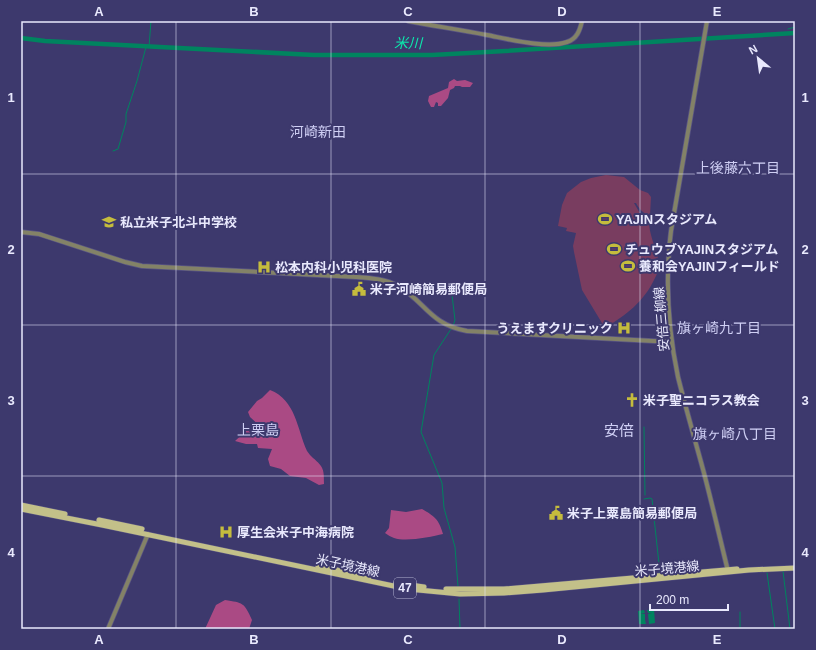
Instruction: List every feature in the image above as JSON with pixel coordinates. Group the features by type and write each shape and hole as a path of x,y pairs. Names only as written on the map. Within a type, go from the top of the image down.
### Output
{"main road":[{"name":"米子境港線","path":"21,505 335,569 381,580 433,588 460,590 504,589 795,566"},
{"name":"米子境港線","path":"21,509 408,588 460,594 536,591 728,571"}],"street":[{"path":"408,21 526,42 546,44 571,40 579,33 582,21"},
{"name":"安倍三柳線","path":"708,21 676,200 669,248 669,305 672,342 678,377 728,571"},
{"path":"21,232 39,234 142,266 349,276 383,280 408,293 438,320 456,329 467,331 672,342"},
{"path":"108,629 148,534"}],"shaded area":[{"path":"454,79 457,81 465,80 473,83 470,87 455,86 450,90 448,98 441,106 438,106 438,103 436,102 434,107 431,107 428,101 429,96 448,88 449,82"},
{"name":"チュウブYAJINスタジアム","path":"606,175 624,177 640,190 648,193 651,197 650,216 644,213 636,203 634,203 641,215 649,221 650,232 657,253 659,270 651,287 640,301 627,313 605,328 582,290 573,246 576,233 566,231 567,228 558,226 562,205 567,193 581,182"},
{"path":"270,390 279,395 290,408 307,451 323,469 324,484 319,485 306,478 290,476 281,469 270,466 268,459 272,449 258,448 257,444 246,444 235,441 247,430 256,436 261,427 250,417 248,412 257,401"},
{"path":"422,509 436,518 443,534 425,538 399,539 391,537 385,533 389,528 391,510 406,512"},
{"path":"225,600 242,604 245,607 252,620 249,629 205,629 216,605"},
{"path":"654,609 655,623 649,624 648,614 652,613 648,613 647,610"},
{"path":"644,610 645,613 640,614 645,614 646,624 639,624 638,611"}],"waterway":[{"path":"149,47 151,21"},
{"path":"788,29 795,27"},
{"name":"米川","path":"21,38 45,41 314,55 432,55 795,33"},
{"path":"113,151 118,149 126,122 126,114 146,47"},
{"path":"453,292 452,295 455,320 453,326"},
{"path":"451,329 434,355 421,432 442,483 444,508 455,547 458,586"},
{"path":"644,427 645,495"},
{"path":"644,499 652,499 660,573"},
{"path":"783,571 790,629"},
{"path":"767,573 775,629"},
{"path":"459,599 460,629"},
{"path":"740,612 740,629"}],"place":[{"name":"YAJINスタジアム","path":"605,219"},
{"name":"私立米子北斗中学校","path":"109,222"},
{"name":"チュウブYAJINスタジアム","path":"614,249"},
{"name":"養和会YAJINフィールド","path":"628,266"},
{"name":"松本内科小児科医院","path":"264,267"},
{"name":"米子河崎簡易郵便局","path":"359,289"},
{"name":"うえますクリニック","path":"624,328"},
{"name":"米子聖ニコラス教会","path":"632,400"},
{"name":"米子上粟島簡易郵便局","path":"556,513"},
{"name":"厚生会米子中海病院","path":"226,532"}],"district":[{"name":"河崎新田","path":"318,132"},
{"name":"上後藤六丁目","path":"738,168"},
{"name":"旗ヶ崎九丁目","path":"719,328"},
{"name":"上栗島","path":"258,430"},
{"name":"安倍","path":"619,431"},
{"name":"旗ヶ崎八丁目","path":"735,434"}]}
